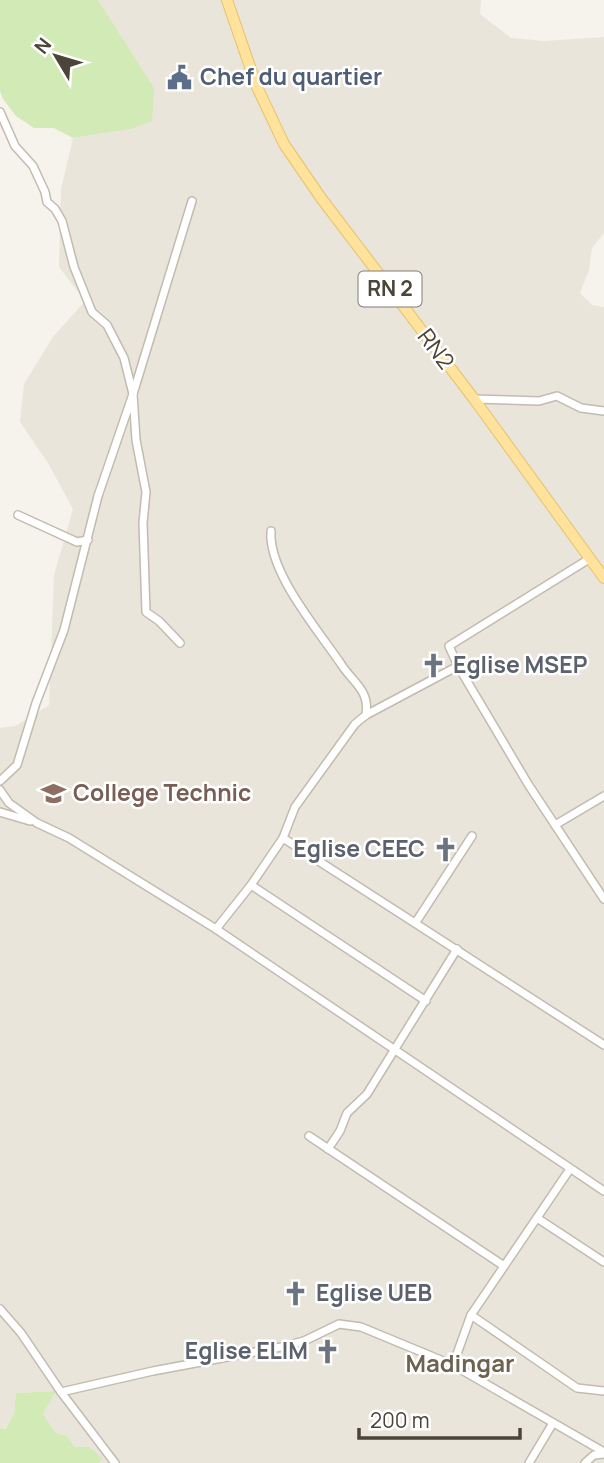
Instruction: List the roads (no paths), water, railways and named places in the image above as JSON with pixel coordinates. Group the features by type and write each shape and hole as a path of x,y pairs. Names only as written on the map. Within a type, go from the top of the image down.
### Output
{"main road":[{"name":"RN2","path":"227,0 257,87 284,144 321,198 474,399 604,578"}],"street":[{"path":"0,112 15,146 33,166 47,202 62,221 74,267 92,312 107,325 124,358 133,394 136,440 146,492 143,523 146,612 159,621 180,643"},
{"path":"0,781 17,765 36,703 64,630 98,496 133,394 192,201"},
{"path":"474,399 539,401 557,396 580,408 604,411"},
{"path":"18,515 78,542 88,540"},
{"path":"271,531 271,547 295,598 342,667 360,687 368,703 366,715"},
{"path":"589,559 449,646 458,666 528,784 604,898"},
{"path":"216,929 283,838 295,807 355,724 366,715 458,666"},
{"path":"0,790 9,803 37,823"},
{"path":"555,825 604,796"},
{"path":"0,812 37,823 69,838 216,929 604,1191"},
{"path":"416,922 472,836"},
{"path":"283,838 604,1045"},
{"path":"251,885 426,1000"},
{"path":"328,1149 340,1131 347,1113 367,1094 457,949"},
{"path":"309,1136 504,1266"},
{"path":"453,1365 471,1315 570,1169"},
{"path":"537,1218 604,1262"},
{"path":"0,1309 21,1333 61,1392 115,1463"},
{"path":"471,1315 577,1388 604,1391"},
{"path":"61,1392 153,1371 281,1347 304,1341 339,1324 361,1327 453,1365 604,1453"},
{"path":"528,1463 553,1423"},
{"path":"584,1463 594,1455 604,1453"}],"place":[{"name":"Chef du quartier","path":"180,77"},
{"name":"Eglise MSEP","path":"433,665"},
{"name":"College Technic","path":"53,793"},
{"name":"Eglise CEEC","path":"445,849"},
{"name":"Eglise UEB","path":"296,1293"},
{"name":"Eglise ELIM","path":"328,1351"}],"district":[{"name":"Madingar","path":"460,1364"}]}
